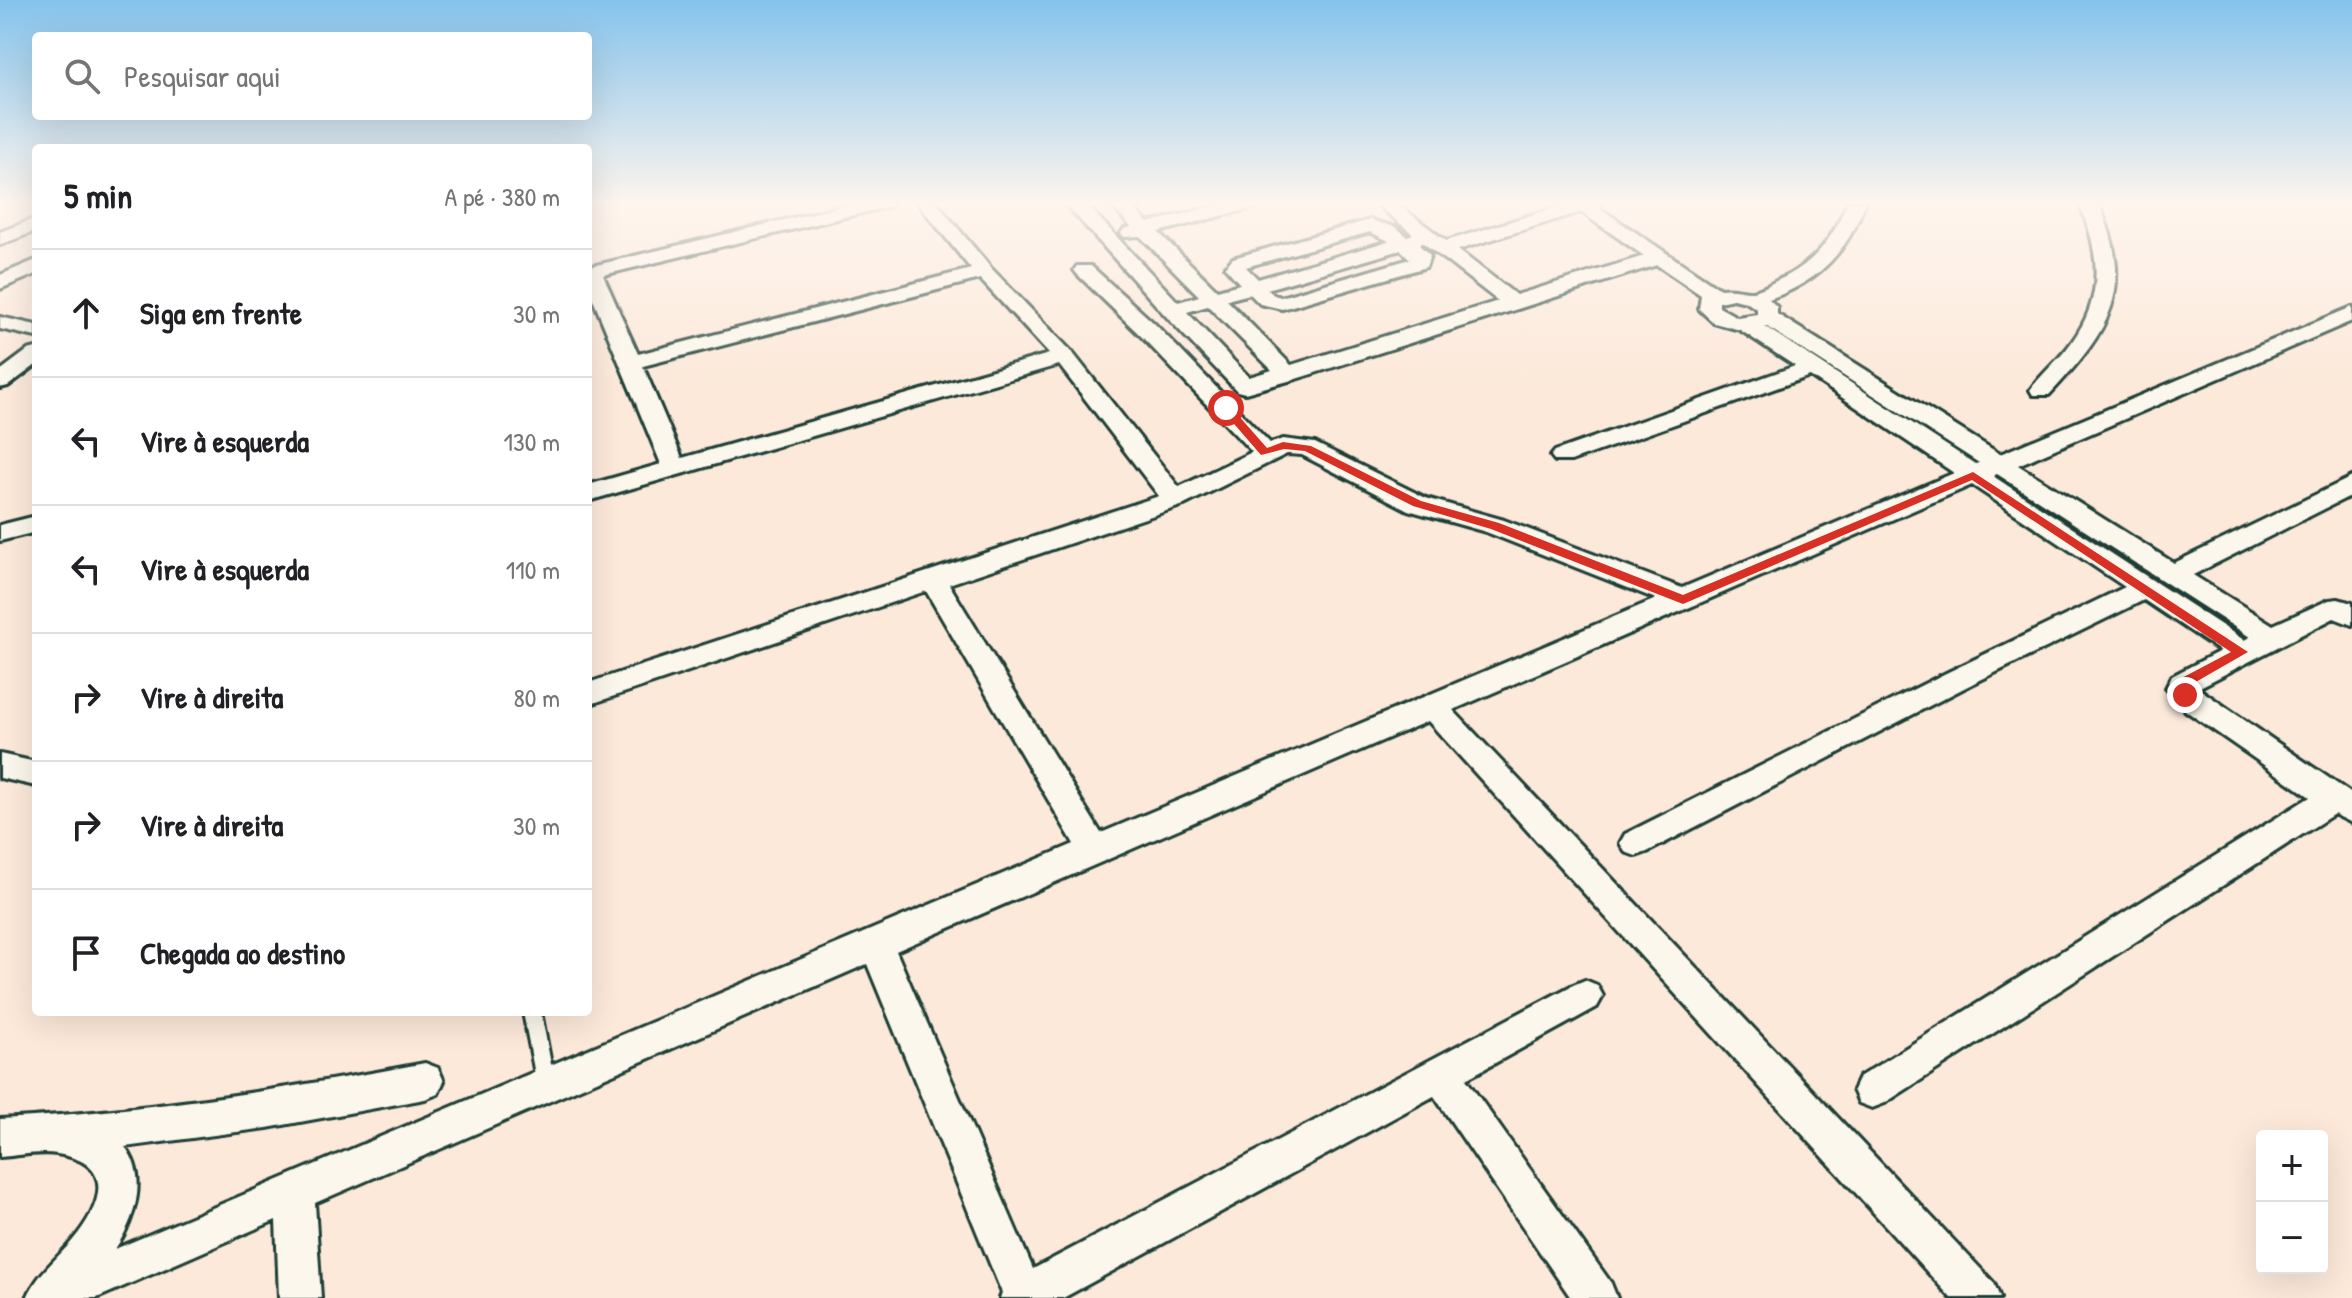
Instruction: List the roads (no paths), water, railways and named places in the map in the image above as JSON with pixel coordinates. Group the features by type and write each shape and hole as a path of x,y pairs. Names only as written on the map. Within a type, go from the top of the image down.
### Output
{"street":[{"path":"592,272 630,263"},
{"path":"976,263 1064,357 1175,499"},
{"path":"1128,263 1245,386 1643,263"},
{"path":"1177,263 1288,374"},
{"path":"1171,310 1332,263"},
{"path":"1461,263 1512,302"},
{"path":"1669,263 1715,295"},
{"path":"1753,297 1792,284 1821,263"},
{"path":"2041,390 2078,353 2094,326 2104,299 2107,263"},
{"path":"0,283 32,268"},
{"path":"1084,270 1147,329 1265,452"},
{"path":"630,363 984,272"},
{"path":"592,277 675,469"},
{"path":"1756,321 1767,307 1753,297 1733,293 1715,295 1707,303 1714,315 1756,321 1986,470 2087,551 2242,652"},
{"path":"46,1298 2352,313"},
{"path":"1756,321 1812,368 1986,470 2117,539 2271,637"},
{"path":"0,323 32,330"},
{"path":"592,492 1064,357"},
{"path":"0,381 32,358"},
{"path":"1563,456 1812,368"},
{"path":"592,693 1175,499 1265,452 1283,446 1307,448 1417,504 1495,526 1683,599"},
{"path":"2173,574 2352,485"},
{"path":"0,516 32,508"},
{"path":"0,533 32,525"},
{"path":"2087,551 2117,539"},
{"path":"933,580 1095,851"},
{"path":"1636,843 1956,680 2145,589"},
{"path":"1872,1090 2343,804 2196,703 2180,688 2182,683 2329,609 2338,608 2352,615"},
{"path":"1432,706 1979,1298"},
{"path":"0,766 32,773"},
{"path":"876,944 1023,1297 1585,996"},
{"path":"1440,1073 1596,1298"},
{"path":"0,1138 194,1121 301,1105 425,1081"},
{"path":"46,1298 98,1242 115,1211 120,1183 119,1174 112,1164 96,1149 75,1140 50,1136"},
{"path":"295,1192 300,1298"}],"lane":[{"path":"533,1016 546,1085"}]}
